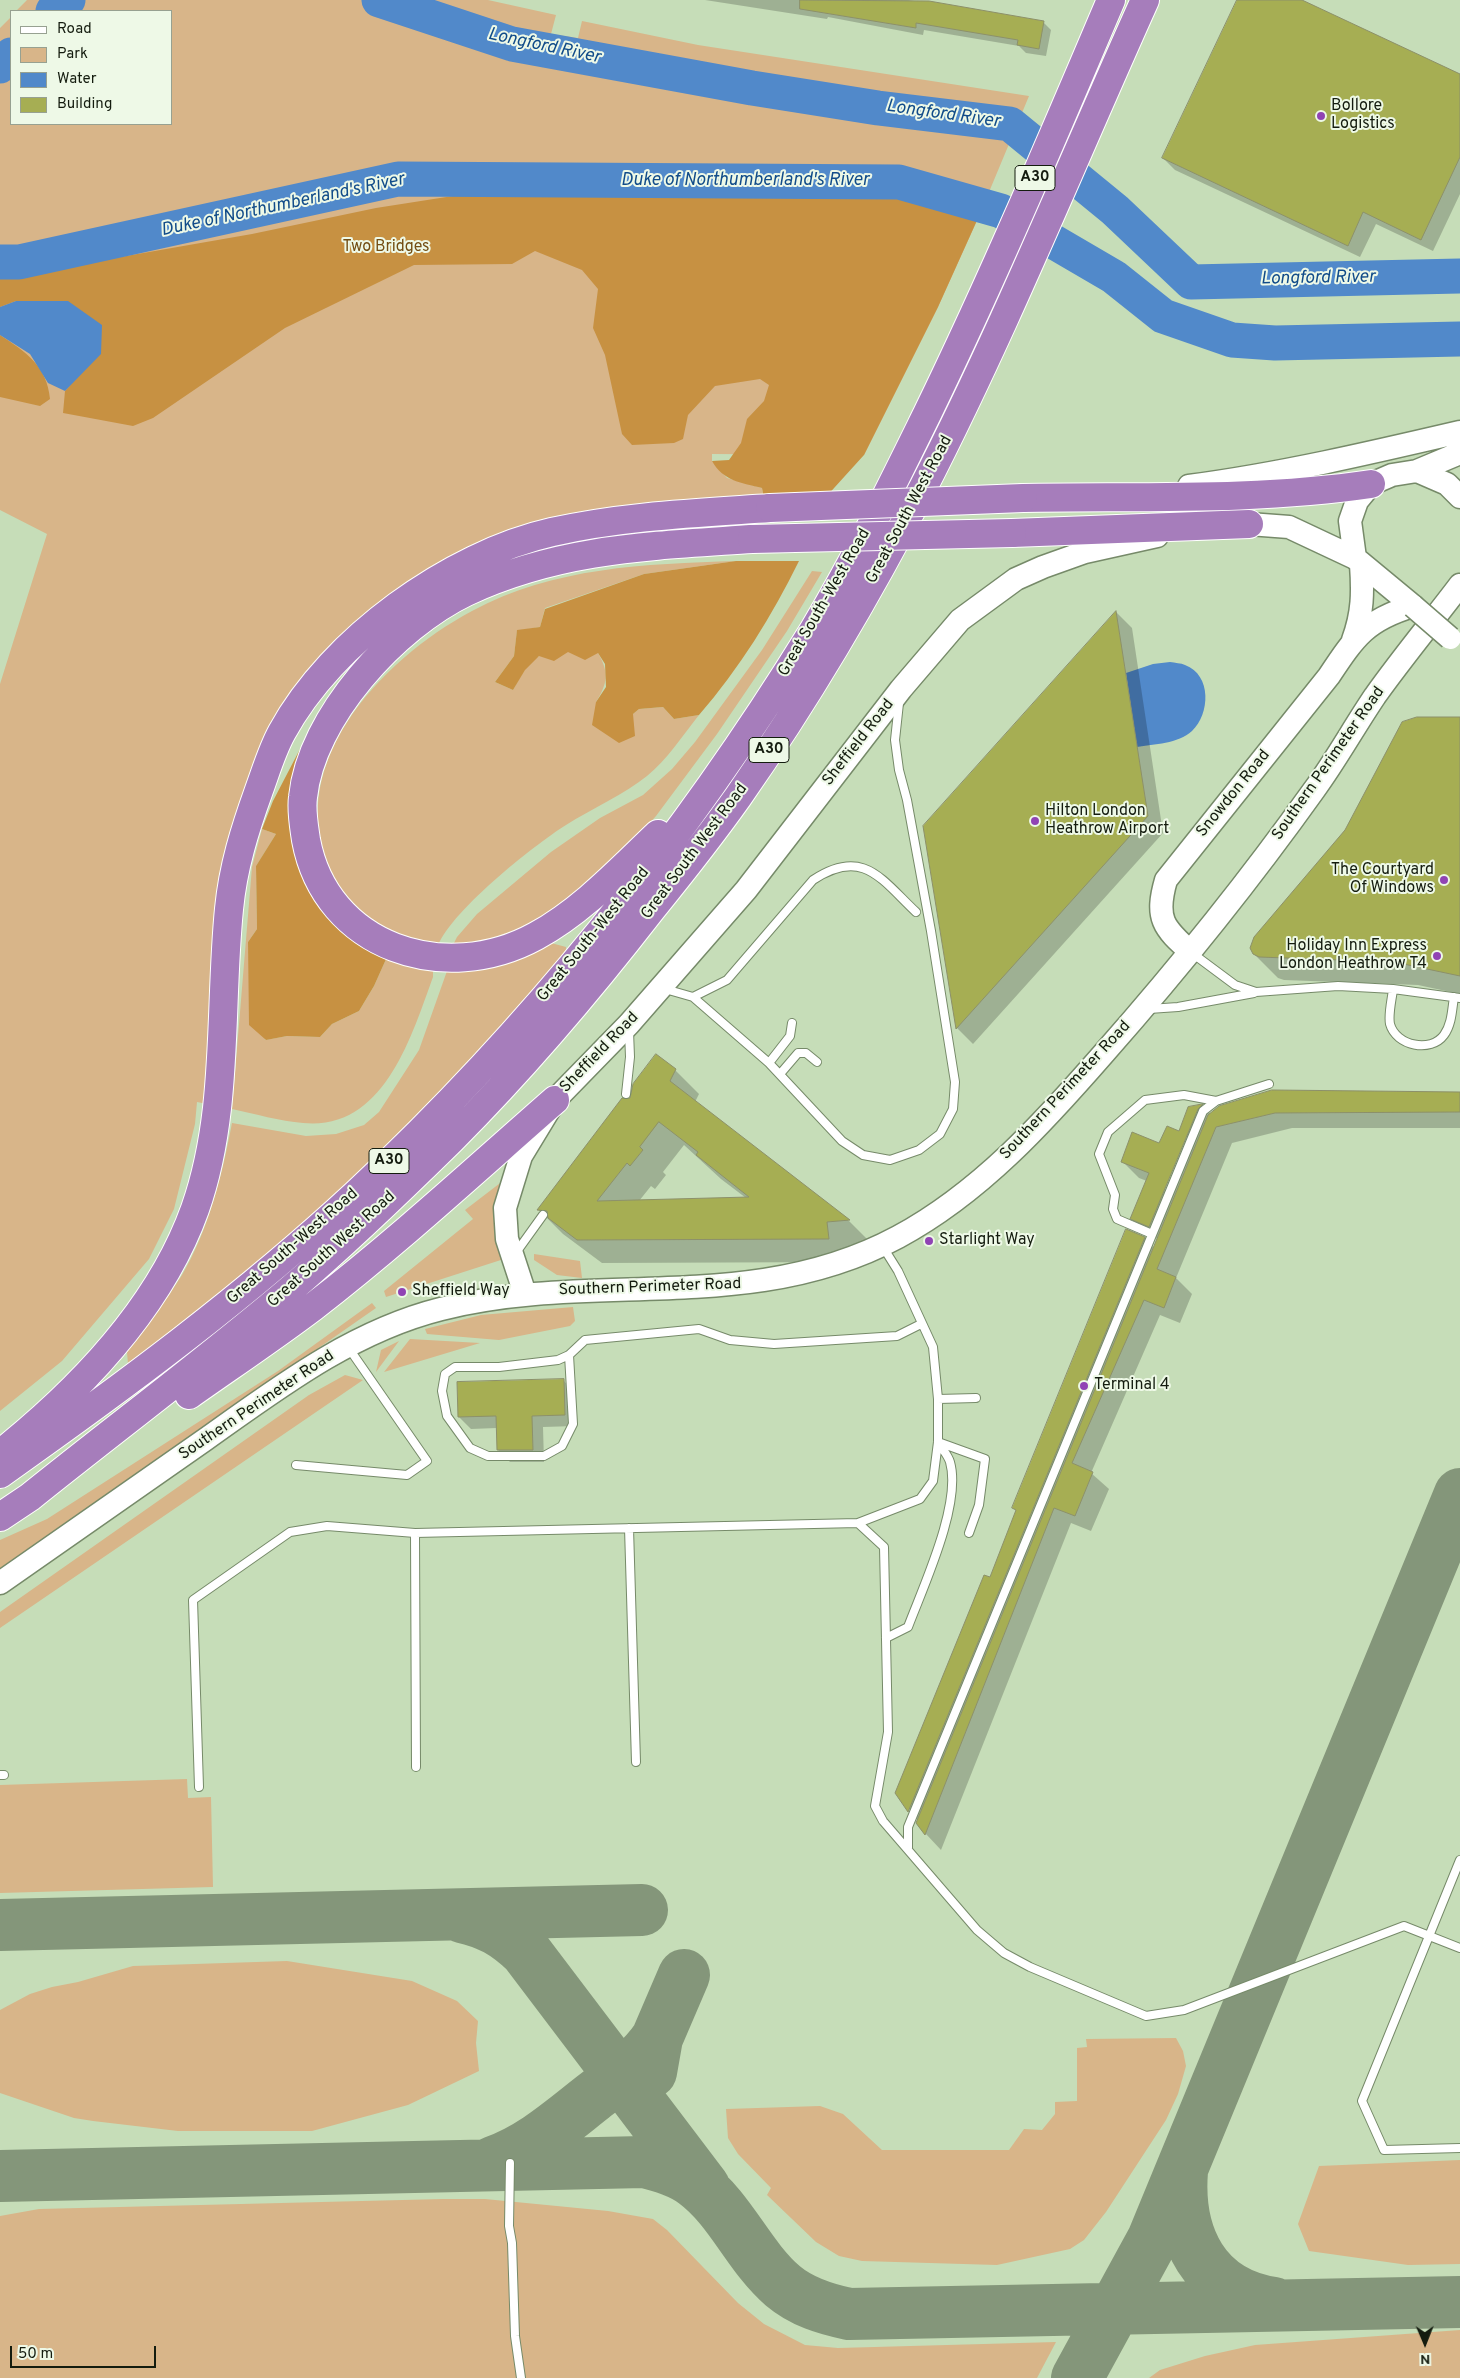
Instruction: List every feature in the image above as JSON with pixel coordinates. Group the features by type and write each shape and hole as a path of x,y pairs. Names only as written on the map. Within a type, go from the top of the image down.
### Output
{"highway":[{"name":"Great South-West Road","path":"0,1474 100,1404 188,1337 273,1267 355,1194 435,1116 516,1030 582,953 714,782 813,630 850,565 903,463 974,317 1112,0"},
{"name":"Great South West Road","path":"0,1517 30,1497 206,1360 292,1288 375,1214 454,1137 530,1056 604,971 738,798 837,643 925,485 1029,263 1145,0"},
{"path":"0,1454 80,1381 131,1323 177,1251 194,1213 206,1174 217,1116 229,910 241,840 281,734 303,700 336,660 410,597 444,575 500,548 551,532 644,517 770,508 1023,498 1116,496 1237,497 1314,492 1372,484"},
{"path":"714,782 593,895 564,918 536,937 508,949 475,958 440,959 414,954 389,946 351,923 336,905 314,869 303,824 302,799 306,774 315,747 335,710 357,680 417,623 464,593 519,570 581,554 633,547 752,539 1249,524"},
{"path":"30,1497 176,1404 311,1308 441,1202 555,1100"}],"street":[{"path":"1116,496 1229,481 1356,456 1460,432"},
{"path":"1372,484 1392,475 1417,471 1460,453"},
{"path":"1417,471 1447,484 1460,497"},
{"name":"Snowdon Road","path":"1353,640 1360,620 1364,598 1350,521 1357,501 1372,484"},
{"name":"Sheffield Road","path":"555,1100 661,989 746,890 901,689 960,620 1016,579 1085,552 1162,535 1249,524 1289,527 1358,561 1455,640"},
{"name":"Southern Perimeter Road","path":"0,1583 293,1378 347,1346 402,1321 436,1310 486,1298 525,1294 733,1286 812,1272 882,1245 924,1223 952,1203 1018,1147 1143,1009 1191,952 1316,788 1374,698 1460,585"},
{"name":"Snowdon Road","path":"1191,952 1169,933 1163,921 1162,894 1166,880 1328,676 1353,640 1370,624 1383,616 1413,606"},
{"path":"525,1294 512,1258 504,1208 521,1156 555,1100"}],"lane":[{"path":"661,989 671,989 693,998 769,1063 842,1141 863,1155 890,1160 919,1150 940,1134 953,1110 955,1082 947,1022 907,800 899,770 896,728 901,689"},
{"path":"693,998 728,980 813,880 828,870 853,865 872,871 916,912"},
{"path":"1191,952 1235,985 1256,992"},
{"path":"1143,1009 1178,1008 1256,992 1338,986 1393,989 1457,997 1449,1026 1437,1043 1426,1046 1401,1038 1394,1031 1390,1023 1393,989"},
{"path":"769,1063 790,1036 792,1023"},
{"path":"626,1094 630,1057 629,1024"},
{"path":"780,1074 798,1053 806,1053 817,1062"},
{"path":"908,1848 908,1827 1202,1111 1216,1101 1269,1084"},
{"path":"1152,1234 1117,1219 1113,1209 1115,1195 1099,1154 1108,1132 1145,1100 1184,1095 1216,1101"},
{"path":"512,1258 543,1215"},
{"path":"199,1788 193,1600 290,1532 327,1526 414,1533 858,1523 920,1499 933,1480 938,1442 938,1399 933,1347 898,1271 882,1245"},
{"path":"569,1355 573,1424 562,1446 544,1456 488,1456 470,1448 447,1416 442,1391 445,1374 455,1367 499,1367 558,1360 569,1355 585,1340 699,1330 730,1340 774,1344 897,1336 921,1324"},
{"path":"296,1465 407,1475 427,1462 347,1346"},
{"path":"938,1399 976,1398"},
{"path":"886,1638 908,1627 938,1547 948,1513 952,1475 950,1461 938,1442"},
{"path":"938,1442 985,1458 979,1505 969,1534"},
{"path":"858,1523 884,1547 888,1732 875,1806 883,1821 977,1930 1004,1953 1030,1967 1146,2016 1184,2010 1404,1926 1460,1948"},
{"path":"629,1528 636,1762"},
{"path":"414,1533 416,1767"},
{"path":"1460,1860 1362,2101 1384,2150 1460,2148"},
{"path":"510,2164 509,2226 512,2243 515,2336 521,2378"}],"green space":[{"name":"Two Bridges","path":"27,0 488,0 556,15 551,34 578,38 582,21 698,45 1029,96 979,216 938,307 864,455 712,454 712,461 727,478 762,488 765,503 592,519 366,623 248,800 212,1105 197,1102 195,1124 174,1209 149,1259 62,1361 0,1411 0,684 47,534 0,510 0,28 10,18 10,125 172,125 172,10 17,10"},
{"path":"807,185 891,193 979,216 938,307 864,455 825,498 765,503 762,488 740,483 727,477 716,468 712,461 729,460 741,443 747,419 764,401 769,385 760,379 715,386 688,415 683,439 674,443 632,445 622,434 605,355 593,328 598,289 582,270 535,251 512,264 414,265 285,328 153,418 133,426 63,413 65,391 80,374 16,301 0,307 0,278 252,234 376,208 472,193"},
{"path":"0,335 34,361 45,377 50,399 40,406 0,397"},
{"path":"736,561 644,574 545,608 540,627 517,631 514,656 495,682 513,690 531,662 539,656 552,652 598,653 604,666 606,678 596,702 633,714 639,709 663,707 674,719 699,715 654,770 629,789 566,825 513,864 456,918 437,949 410,943 356,911 335,880 320,839 319,798 328,759 347,723 373,689 403,658 437,632 472,611 503,596 535,585 600,571 667,564"},
{"path":"736,561 799,561 778,602 754,641 728,679 699,715 674,719 663,707 639,709 633,714 635,736 619,743 592,725 596,702 606,687 605,664 598,653 585,660 568,652 554,661 539,656 525,670 513,690 495,682 514,656 517,630 540,627 545,609 644,574"},
{"path":"812,571 822,572 787,631 717,734 656,816 593,888 536,930 450,951 457,937 477,914 551,852 600,818 643,795 672,769 695,742 762,650"},
{"path":"312,726 317,729 298,845 387,957 374,986 359,1011 332,1024 320,1037 287,1036 266,1040 249,1025 248,942 257,929 256,866 276,834 262,829 273,801"},
{"path":"262,829 276,834 256,866 257,929 248,942 249,961 265,1040 287,1036 320,1037 332,1024 359,1011 374,986 387,957 433,971 433,977 415,1026 404,1052 390,1075 374,1096 354,1112 331,1121 294,1122 232,1109 252,867"},
{"path":"551,943 566,947 566,960 341,1198 137,1364 128,1364 127,1352 176,1285 200,1239 219,1182 232,1123 306,1136 336,1134 364,1125 379,1112 419,1050 447,971 501,964 527,956"},
{"path":"508,1177 504,1259 386,1297 384,1291 473,1219 465,1210"},
{"path":"534,1254 580,1261 582,1278 557,1275 534,1260"},
{"path":"372,1303 376,1308 0,1570 0,1540 47,1519 278,1371"},
{"path":"573,1307 575,1321 570,1326 499,1340 427,1334 425,1329 481,1315"},
{"path":"410,1339 480,1343 384,1372"},
{"path":"399,1341 376,1372 381,1350"},
{"path":"345,1375 363,1380 0,1628 0,1612 309,1395"},
{"path":"187,1779 188,1798 211,1797 213,1887 0,1893 0,1785"},
{"path":"287,1961 412,1981 457,2001 478,2021 476,2043 479,2071 408,2105 312,2131 178,2131 93,2121 74,2118 0,2093 0,2010 30,1994 133,1966"},
{"path":"1176,2038 1183,2051 1186,2066 1178,2094 1166,2120 1106,2212 1084,2240 1070,2249 997,2265 862,2261 839,2256 816,2242 767,2195 771,2188 738,2154 728,2138 726,2109 820,2106 843,2114 882,2150 1009,2150 1024,2129 1042,2130 1055,2114 1055,2102 1077,2101 1077,2048 1087,2047 1086,2039"},
{"path":"1460,2160 1460,2264 1408,2265 1309,2251 1298,2224 1319,2166"},
{"path":"485,2199 608,2211 653,2219 667,2230 738,2303 764,2324 805,2345 838,2348 1056,2342 1037,2378 0,2378 0,2216 39,2209"},
{"path":"1460,2330 1460,2378 1149,2378 1160,2370 1205,2356 1255,2345"}],"water":[{"path":"16,301 68,301 102,325 101,354 65,391 48,383 30,354 0,335 0,307"},
{"path":"1170,662 1185,665 1194,670 1200,677 1205,695 1202,715 1192,731 1180,739 1137,747 1126,673 1153,664"}],"building":[{"path":"800,0 929,1 1044,21 1039,49 1017,45 1018,40 916,23 916,28 800,9"},
{"name":"Bollore Logistics","path":"1237,0 1302,0 1460,74 1460,157 1421,240 1363,212 1348,246 1162,158"},
{"name":"Hilton London Heathrow Airport","path":"1116,611 1148,816 956,1029 923,826"},
{"path":"1417,717 1460,717 1460,976 1394,962 1259,957 1253,954 1250,948 1254,937 1345,830 1402,722"},
{"path":"656,1054 676,1069 670,1081 850,1220 827,1222 829,1239 577,1240 548,1218 547,1211 537,1210 622,1098 630,1098 633,1084","holes":["659,1122 698,1152 696,1155 749,1197 597,1201 627,1163 630,1166 643,1150 640,1147"]},
{"path":"1272,1090 1460,1092 1460,1112 1275,1113 1216,1127 1157,1269 1176,1277 1164,1308 1144,1300 1072,1463 1093,1472 1075,1516 1054,1508 925,1835 916,1823 1208,1115 1219,1106"},
{"path":"1203,1104 1198,1109 1149,1227 1130,1219 1149,1173 1121,1162 1132,1132 1159,1143 1167,1126 1179,1131 1188,1107"},
{"path":"1126,1229 1145,1237 908,1812 895,1793 984,1575 990,1577 1016,1510 1012,1508"},
{"path":"564,1379 565,1415 532,1416 533,1450 497,1450 496,1416 458,1417 457,1382"}],"waterway":[{"name":"Longford River","path":"54,10 68,0"},
{"name":"Longford River","path":"379,0 512,44 752,88 878,108 1010,124 1115,210 1191,282 1460,276"},
{"name":"Longford River","path":"0,66 10,56"},
{"name":"Duke of Northumberland's River","path":"0,262 19,262 398,179 899,182 1001,211 1114,277 1163,316 1232,340 1275,343 1460,339"}],"taxiway":[{"path":"1077,2378 1153,2239 1460,1494"},
{"path":"0,1925 642,1910"},
{"path":"462,1917 481,1922 497,1930 526,1952 704,2187"},
{"path":"651,2072 657,2038 684,1975"},
{"path":"493,2162 520,2150 557,2125 627,2070 657,2038"},
{"path":"0,2176 644,2162 664,2167 683,2175 707,2193 719,2205 760,2261 790,2292 814,2304 849,2314 1460,2302"},
{"path":"1182,2171 1184,2218 1190,2239 1200,2258 1213,2274 1229,2287 1250,2297 1274,2303"}],"place":[{"name":"Bollore Logistics","path":"1321,116"},
{"name":"Hilton London Heathrow Airport","path":"1035,821"},
{"name":"The Courtyard Of Windows","path":"1444,880"},
{"name":"Holiday Inn Express London Heathrow T4","path":"1437,956"},
{"name":"Starlight Way","path":"929,1241"},
{"name":"Sheffield Way","path":"402,1292"},
{"name":"Terminal 4","path":"1084,1386"}]}
